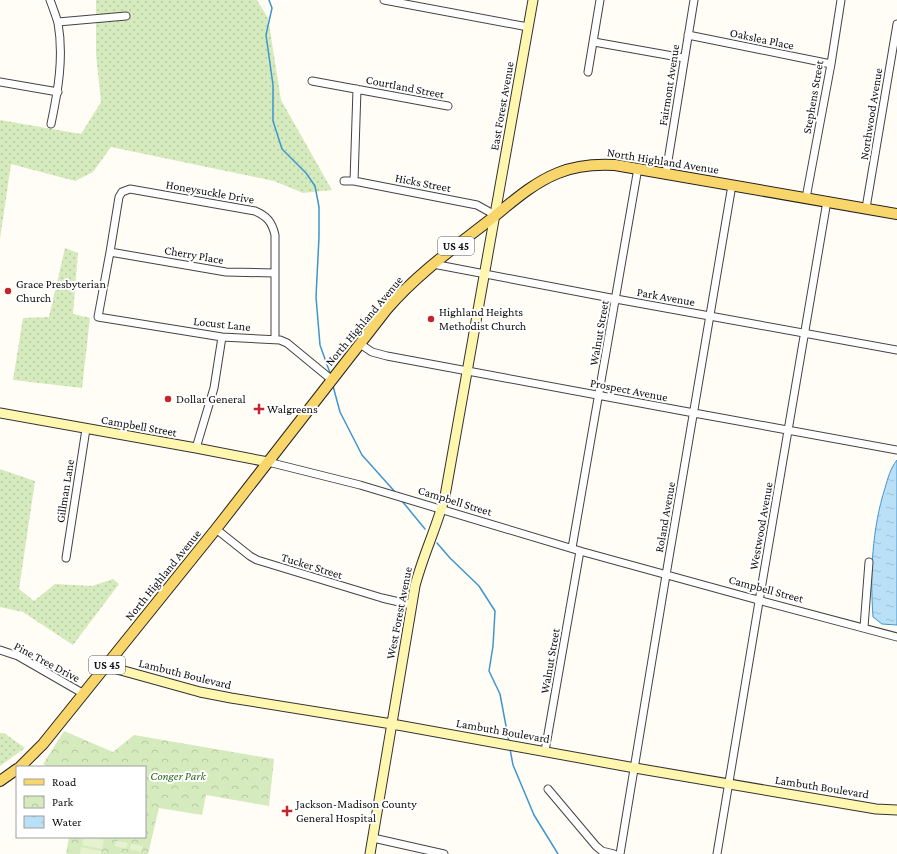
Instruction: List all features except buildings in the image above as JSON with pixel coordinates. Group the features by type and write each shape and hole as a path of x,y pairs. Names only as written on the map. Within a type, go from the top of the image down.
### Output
{"main road":[{"name":"North Highland Avenue","path":"21,766 43,744 84,694 403,291 432,264 523,193 558,173 588,165 615,164 897,214"},
{"path":"0,781 16,771"}],"street":[{"path":"50,0 58,22 61,51 58,92 51,124"},
{"path":"384,0 528,27"},
{"name":"East Forest Avenue","path":"495,216 533,0"},
{"path":"588,72 600,0"},
{"name":"Fairmont Avenue","path":"666,173 694,0"},
{"name":"Stephens Street","path":"806,198 831,64 841,0"},
{"path":"58,22 126,16"},
{"name":"Northwood Avenue","path":"866,208 897,24"},
{"name":"Oakslea Place","path":"688,35 831,64"},
{"path":"594,42 684,58"},
{"name":"Courtland Street","path":"312,81 448,106"},
{"path":"0,82 58,92"},
{"name":"Courtland Street","path":"354,181 357,89"},
{"name":"Walnut Street","path":"572,548 638,168"},
{"name":"Hicks Street","path":"344,181 354,181 477,205 495,216"},
{"name":"Roland Avenue","path":"620,854 732,185"},
{"name":"Honeysuckle Drive","path":"110,252 119,197 122,192 130,189 255,211 263,215 269,220 275,235 275,339"},
{"name":"Westwood Avenue","path":"717,854 758,600 789,431 827,201"},
{"name":"West Forest Avenue","path":"370,854 412,605 419,570 441,510 446,489 495,216"},
{"name":"Cherry Place","path":"110,252 226,272 274,273"},
{"name":"Locust Lane","path":"110,252 98,316 222,337 280,340 287,343 330,382"},
{"name":"Park Avenue","path":"432,264 616,300 897,350"},
{"path":"196,448 214,388 222,337"},
{"name":"Prospect Avenue","path":"360,344 372,352 387,356 694,414 897,450"},
{"name":"Campbell Street","path":"0,413 268,462 352,483 580,551 897,637"},
{"name":"Gillman Lane","path":"66,558 86,429"},
{"name":"Tucker Street","path":"216,529 257,560 382,598 412,605"},
{"name":"Walnut Street","path":"545,751 580,551"},
{"path":"864,627 869,562"},
{"name":"Pine Tree Drive","path":"0,650 18,656 84,694"},
{"name":"Lambuth Boulevard","path":"106,666 200,692 499,742 728,784 876,809 897,810"},
{"path":"548,789 596,846 602,851 614,854"},
{"path":"373,838 444,854"}],"green space":[{"path":"96,0 257,0 268,18 281,100 332,190 303,193 274,181 111,147 93,172 75,181 11,164 0,239 0,120 81,134 101,102 96,54"},
{"path":"65,248 78,253 73,314 90,318 82,388 13,380 23,318 49,317"},
{"path":"0,469 35,481 19,589 34,601 55,584 92,586 113,579 119,584 73,645 23,612 0,607"},
{"name":"Conger Park","path":"64,731 113,752 134,735 274,759 269,806 206,795 202,815 159,808 148,854 66,854 69,838 146,838 146,766 46,766 43,764"},
{"path":"0,733 4,733 25,748 0,766"},
{"path":"84,838 96,838 104,840 102,849 82,845"},
{"path":"116,841 128,843 126,849 115,846"},
{"path":"131,844 143,846 141,852 130,849"},
{"path":"81,847 101,851 101,854 80,854"}],"water":[{"path":"897,460 897,625 882,624 873,617 872,568 877,519 888,477"}],"waterway":[{"path":"269,0 272,8 266,35 273,85 273,121 282,149 306,173 315,186 319,207 316,297 320,345 330,373"},
{"path":"333,386 340,412 362,455 396,493"},
{"path":"402,501 425,529"},
{"path":"437,543 479,586 495,611 493,646 489,671 500,694 509,742"},
{"path":"510,749 513,765 534,815 558,854"}],"place":[{"name":"Grace Presbyterian Church","path":"8,291"},
{"name":"Highland Heights Methodist Church","path":"431,319"},
{"name":"Dollar General","path":"168,399"},
{"name":"Walgreens","path":"259,409"},
{"name":"Jackson-Madison County General Hospital","path":"287,811"}]}
